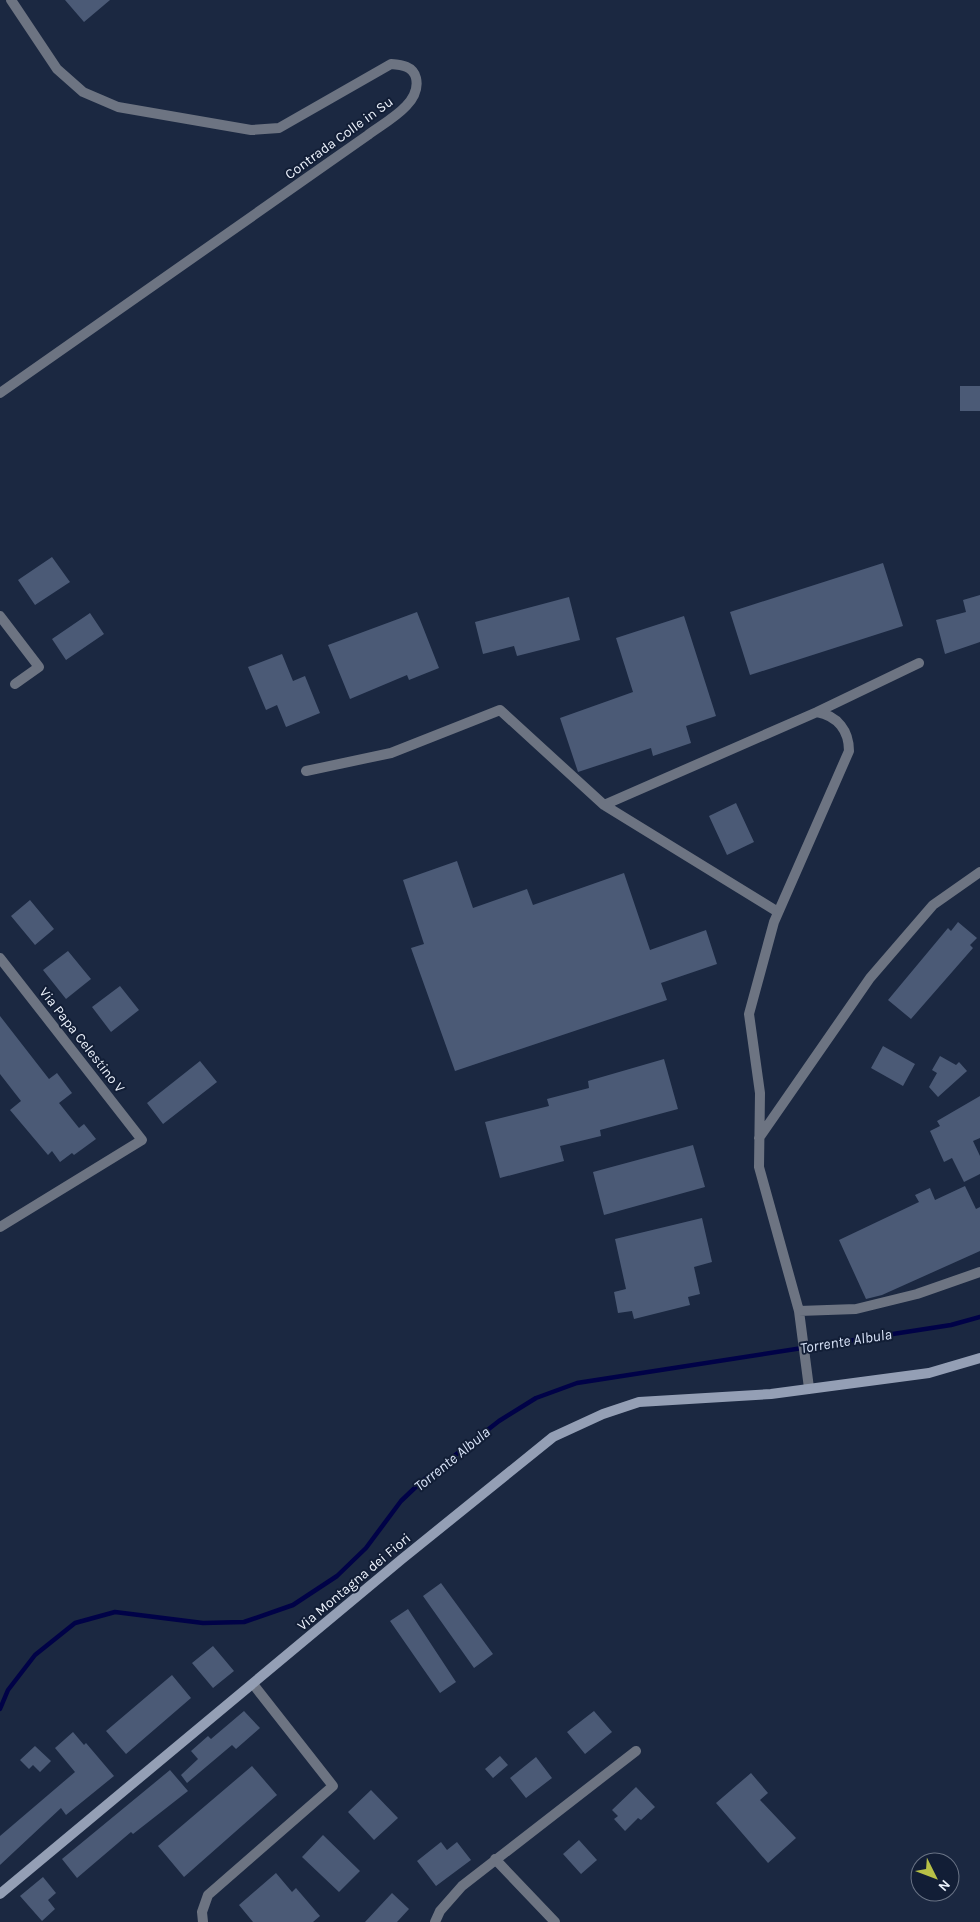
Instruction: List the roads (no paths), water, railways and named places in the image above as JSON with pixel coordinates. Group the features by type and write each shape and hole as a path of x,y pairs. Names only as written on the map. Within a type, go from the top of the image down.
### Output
{"main road":[{"name":"Via Montagna dei Fiori","path":"0,1894 553,1437 604,1414 638,1402 772,1394 929,1372 980,1358"}],"street":[{"name":"Contrada Colle in Su","path":"0,393 368,135 409,103 416,94 417,84 414,72 405,65 391,64 279,128 251,130 118,108 83,92 57,70 11,0"},
{"path":"0,616 39,668 15,684"},
{"path":"604,805 817,712 918,663"},
{"path":"306,771 392,753 500,710 604,805 778,912"},
{"path":"809,1388 799,1311 759,1167 760,1093 749,1014 778,912 849,751 849,742 843,727 832,717 817,712"},
{"path":"759,1138 870,978 933,905 980,872"},
{"name":"Via Papa Celestino V","path":"0,1227 142,1140 2,964"},
{"path":"799,1311 856,1309 917,1294 980,1272"},
{"path":"203,1922 202,1912 208,1895 333,1786 253,1684"},
{"path":"435,1922 440,1911 462,1886 636,1751"},
{"path":"495,1859 555,1922"}],"waterway":[{"name":"Torrente Albula","path":"0,1709 8,1690 35,1655 75,1623 115,1612 203,1623 244,1622 293,1605 337,1576 366,1548 401,1501 422,1481 499,1421 536,1398 577,1383 951,1325 980,1317"}]}
